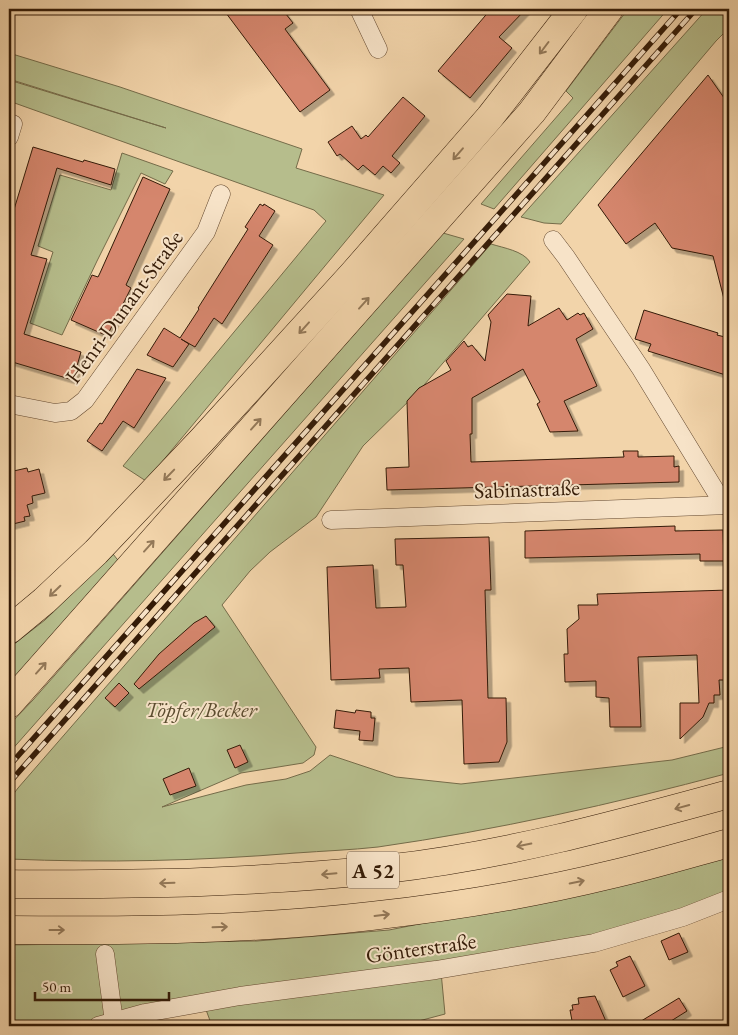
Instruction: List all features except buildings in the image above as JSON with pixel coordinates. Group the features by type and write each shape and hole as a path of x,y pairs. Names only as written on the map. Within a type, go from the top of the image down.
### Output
{"highway":[{"path":"9,630 44,601 96,552 202,440 354,274 490,117 574,9"},
{"path":"9,704 532,112 609,9"},
{"name":"A 52","path":"9,884 66,886 252,880 387,869 470,856 585,833 729,794"},
{"name":"A 52","path":"9,930 168,929 244,926 386,914 476,902 608,876 729,843"}],"street":[{"path":"359,9 378,49"},
{"name":"Henri-Dunant-Straße","path":"9,404 55,413 71,411 86,400 206,232 221,194"},
{"name":"Sabinastraße","path":"552,240 566,257 636,361 727,505"},
{"name":"Sabinastraße","path":"331,520 727,505"},
{"name":"Gönterstraße","path":"106,954 106,1024 145,1012 240,996 436,970 594,943 683,917 729,899"}],"green space":[{"path":"628,9 668,9 494,209 481,204 573,98 566,91"},
{"path":"707,9 729,9 729,28 561,224 544,223 521,217"},
{"path":"9,53 120,87 302,149 296,168 384,195 146,481 123,466 326,221 314,210 9,101 9,80 166,128 9,79"},
{"path":"122,153 173,171 165,184 141,173 62,335 30,323 53,252 38,246 60,175 111,190"},
{"path":"443,233 464,239 9,753 9,725"},
{"name":"Töpfer/Becker","path":"491,244 523,255 530,262 418,392 363,446 316,517 270,552 250,571 222,605 316,747 314,755 303,763 241,773 162,807 246,785 286,779 310,771 330,755 396,777 461,784 672,760 729,746 729,773 555,815 467,833 378,847 260,856 188,859 80,861 9,859 9,800 18,788"},
{"path":"113,554 121,564 9,692 9,648 45,620"},
{"path":"729,854 729,890 681,913 605,935 139,1008 79,1026 9,1026 9,945 257,941 389,930 601,888"},
{"path":"441,972 445,1014 400,1026 212,1026 205,1007"}],"railway":[{"path":"9,766 681,9"},
{"path":"9,783 696,9"}]}
